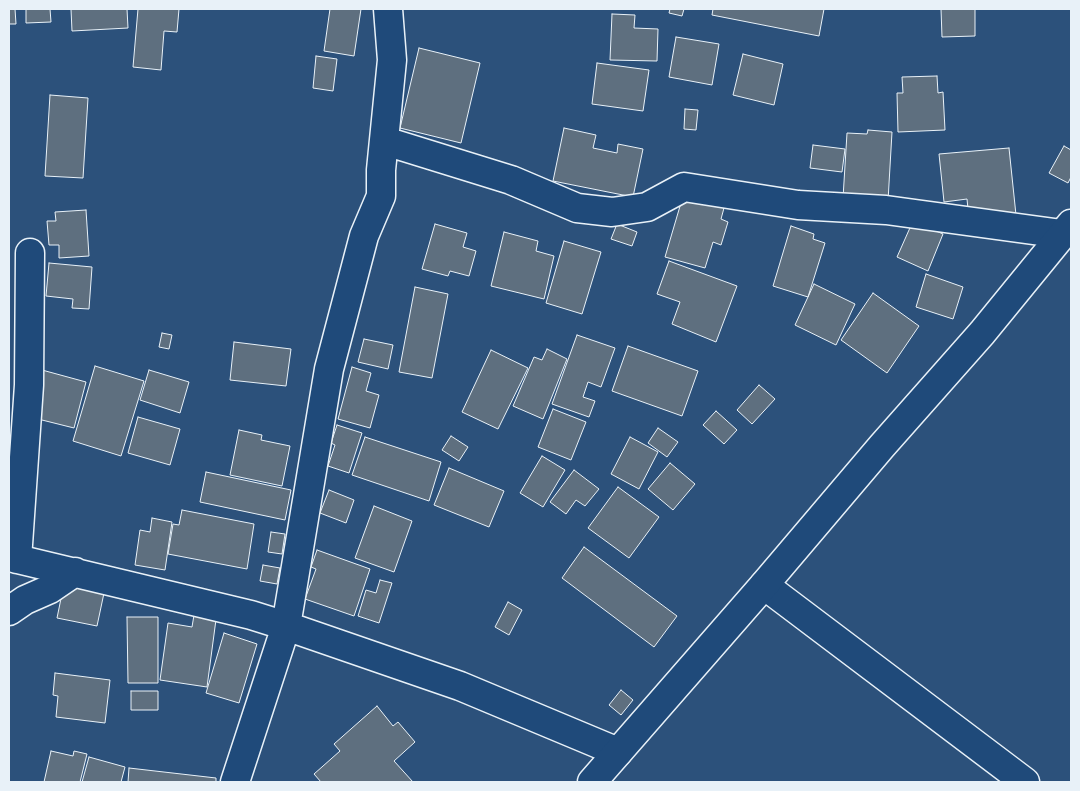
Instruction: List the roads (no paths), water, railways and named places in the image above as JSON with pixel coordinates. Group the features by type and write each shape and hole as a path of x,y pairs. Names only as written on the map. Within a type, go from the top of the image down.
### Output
{"street":[{"path":"235,782 286,626 329,369 364,236 381,196 381,170 392,60 388,9"},
{"path":"385,141 511,180 577,208 612,212 647,207 684,187 798,205 886,210 1067,229"},
{"path":"592,782 982,333 1067,229"},
{"path":"30,253 29,385 13,558 251,615 286,626 460,686 618,752"},
{"path":"9,611 25,600 50,589 75,572"},
{"path":"764,585 1025,782"}]}
